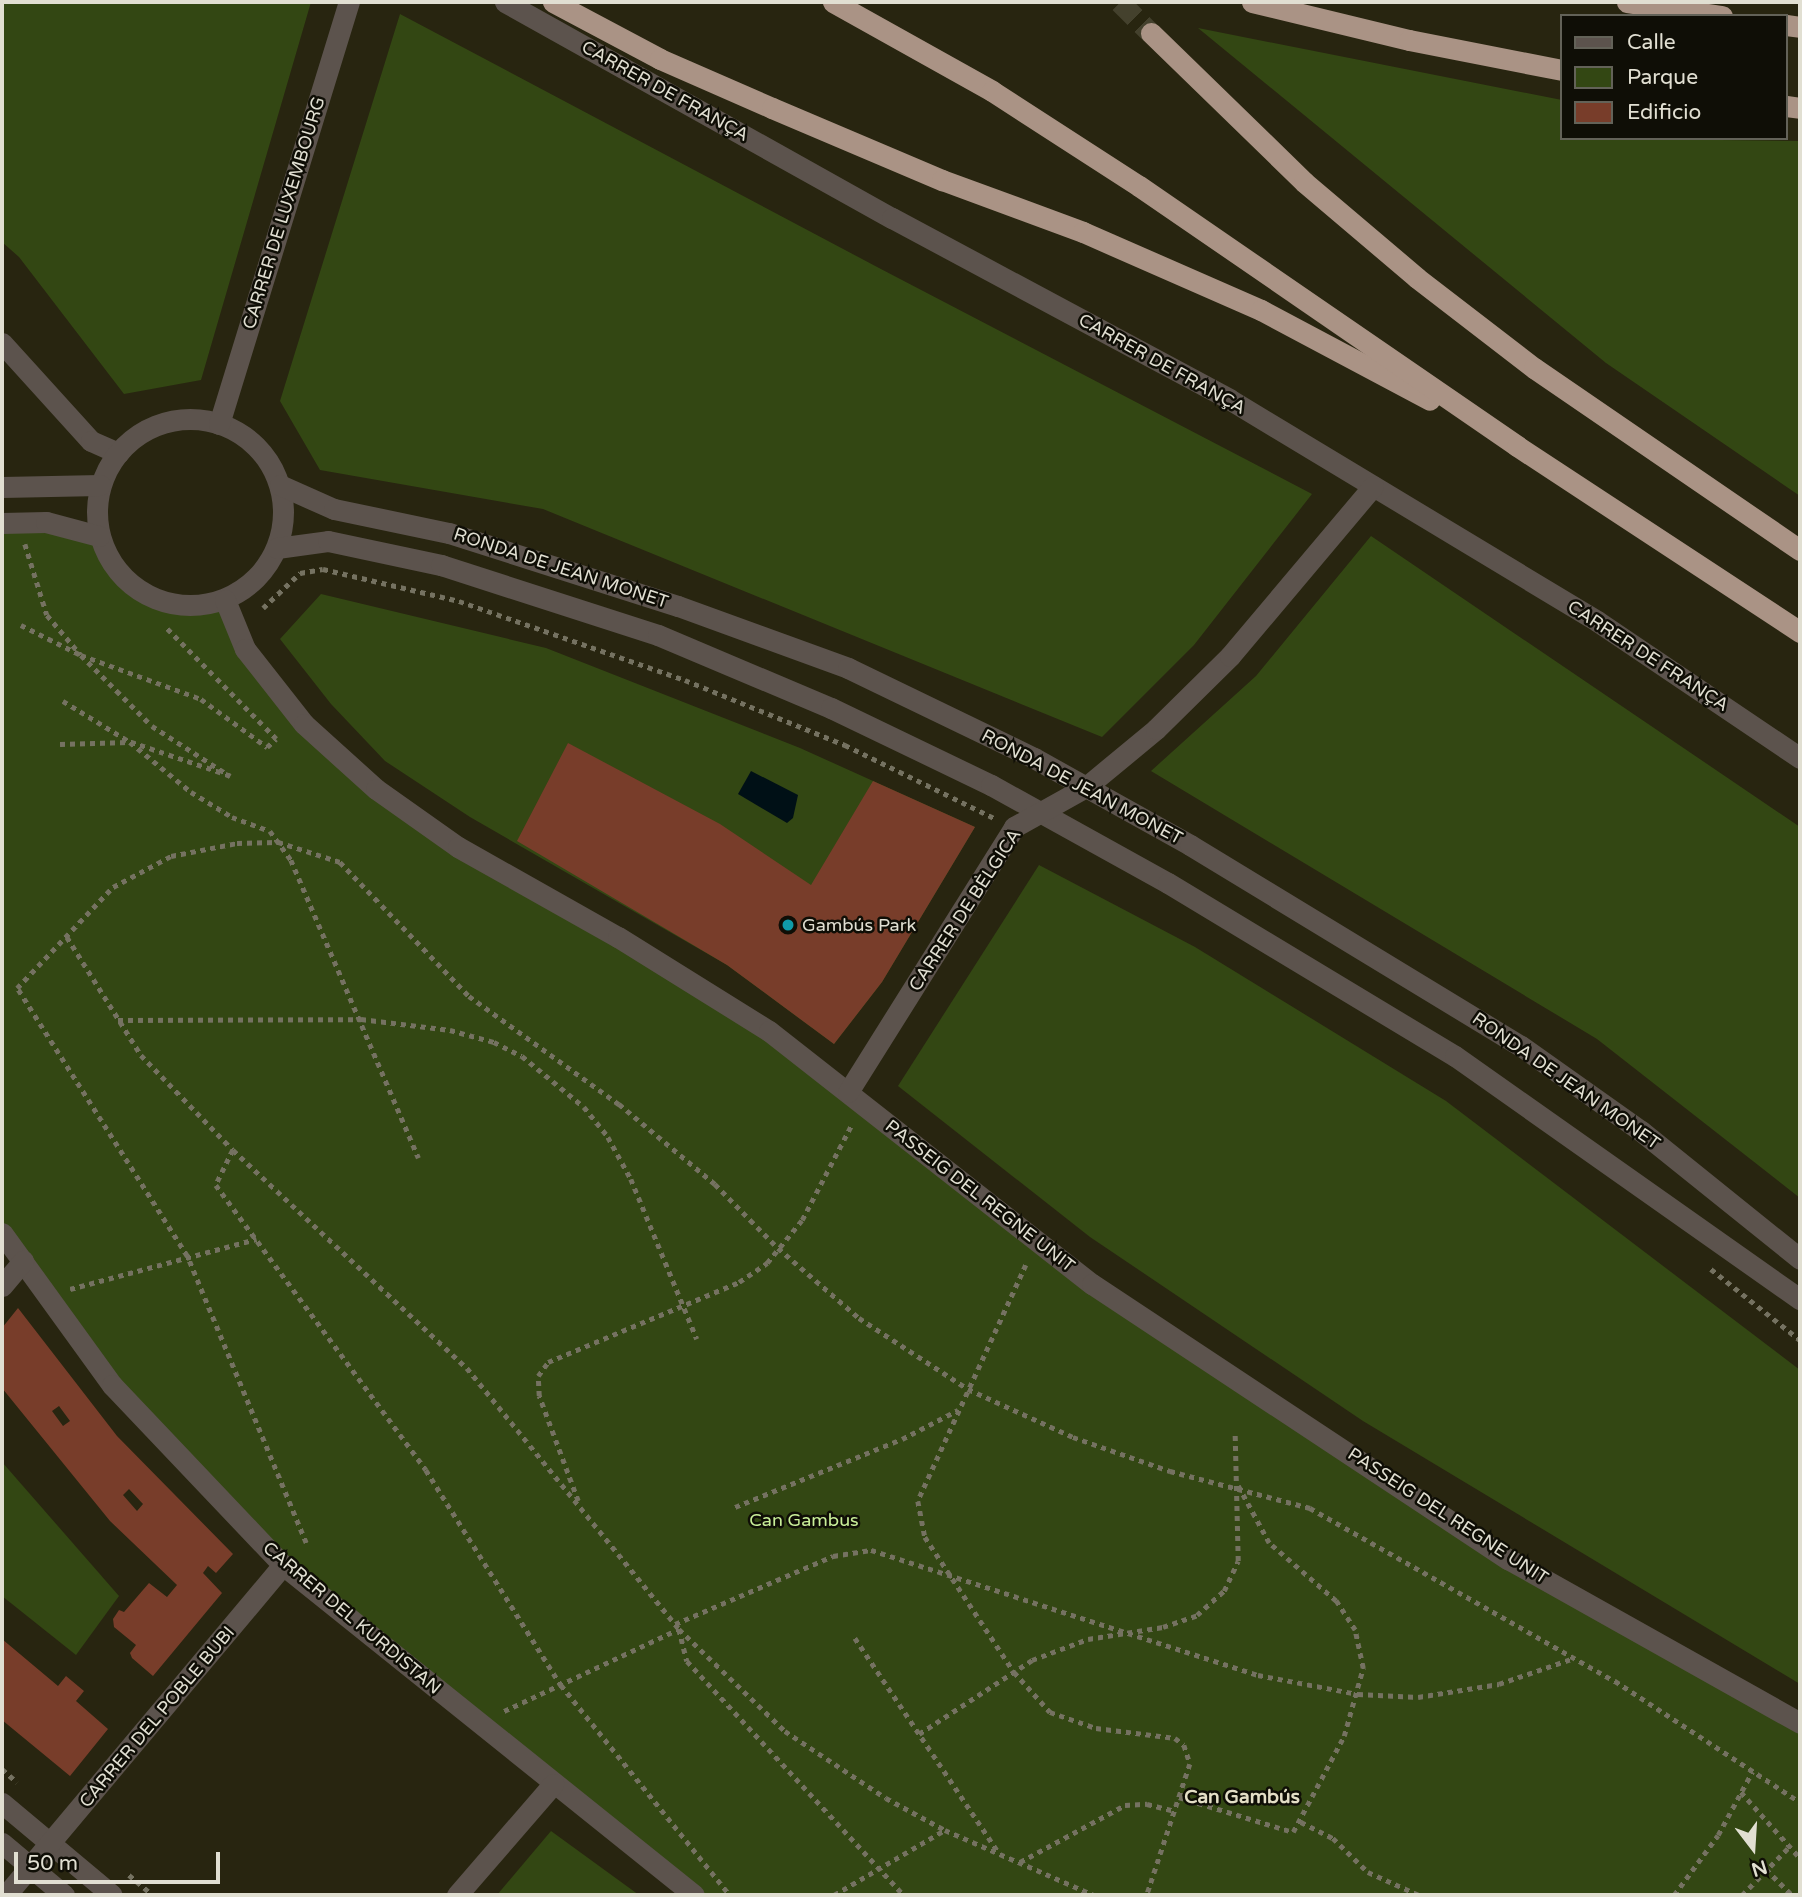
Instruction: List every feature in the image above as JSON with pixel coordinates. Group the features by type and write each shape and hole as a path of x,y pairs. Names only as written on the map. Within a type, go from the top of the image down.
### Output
{"highway":[{"path":"553,2 660,59 783,113 942,180 1083,232 1261,310 1517,446"},
{"path":"833,2 992,91 1128,179 1517,446 1800,632"},
{"path":"1252,2 1409,40 1560,70"},
{"path":"1627,2 1710,14"},
{"path":"1151,33 1304,182 1417,278 1534,368 1800,550"}],"street":[{"name":"CARRER DE LUXEMBOURG","path":"219,424 349,2"},
{"name":"CARRER DE FRANÇA","path":"505,2 892,218 1229,400 1597,621 1800,758"},
{"path":"2,343 91,440 118,453"},
{"path":"192,419 219,424 246,437 267,458 280,485 284,517 277,548 256,579 225,600 190,607 160,601 132,586 113,566 99,536 96,510 100,485 118,453 138,434 164,422 192,419"},
{"path":"2,487 100,485"},
{"name":"RONDA DE JEAN MONET","path":"280,485 334,509 449,533 665,602 848,668 1086,788 1376,954 1521,1046 1641,1131 1800,1258"},
{"name":"CARRER DE BÈLGICA","path":"848,1092 1014,827 1086,788 1156,729 1230,656 1373,486"},
{"path":"2,523 47,522 99,536"},
{"name":"RONDA DE JEAN MONET","path":"277,548 328,541 441,565 658,635 831,708 1041,813 1168,883 1465,1063 1800,1299"},
{"name":"PASSEIG DEL REGNE UNIT","path":"225,600 245,649 288,702 376,789 458,848 618,937 769,1031 1092,1284 1508,1559 1800,1723"},
{"name":"CARRER DEL KURDISTAN","path":"2,1233 112,1385 283,1565 694,1895"},
{"path":"2,1286 23,1261"},
{"name":"CARRER DEL POBLE BUBI","path":"6,1895 51,1845 283,1565"},
{"path":"457,1895 553,1784"},
{"path":"2,1803 112,1895"},
{"path":"2,1843 64,1895"}],"path":[{"path":"25,544 47,615 81,655 152,726 230,776 130,742 60,744"},
{"path":"263,608 300,573 323,569 459,601 697,685 845,745 1014,827"},
{"path":"20,625 81,655 201,699 267,747 276,740 164,626"},
{"path":"63,701 130,742 191,792 232,817 270,831 291,860 419,1158"},
{"path":"306,1543 187,1256 18,988 113,887 171,856 237,843 278,842 340,862 469,996 619,1104 715,1184 778,1248 859,1318 968,1389 1073,1437 1170,1471 1238,1485 1310,1508 1574,1658 1800,1802"},
{"path":"66,937 141,1055 233,1150 467,1368 679,1629 785,1731 886,1798 945,1830 1094,1895"},
{"path":"118,1020 361,1019 450,1030 483,1039 547,1073 608,1137 631,1179 697,1339"},
{"path":"579,1505 539,1396 538,1376 548,1362 684,1306 753,1274 802,1220 853,1122"},
{"path":"233,1150 216,1185 426,1470 561,1685 728,1893"},
{"path":"61,1291 256,1239"},
{"path":"1700,1261 1800,1340"},
{"path":"1026,1265 918,1501 925,1537 1014,1672 1050,1712 1072,1722 1175,1738 1184,1745 1190,1764 1147,1895"},
{"path":"735,1507 902,1439 959,1410"},
{"path":"919,1734 1051,1651 1088,1639 1128,1634 1197,1615 1224,1591 1238,1561 1235,1435"},
{"path":"1180,1797 1293,1832 1301,1822 1344,1735 1358,1694 1363,1668 1355,1630 1336,1601 1269,1543 1238,1485"},
{"path":"675,1624 833,1556 871,1550 950,1573 1258,1675 1358,1694 1418,1697 1499,1685 1574,1658"},
{"path":"502,1712 679,1629"},
{"path":"679,1629 687,1661 904,1895"},
{"path":"855,1637 999,1853"},
{"path":"1674,1895 1718,1835 1752,1772"},
{"path":"1741,1792 1800,1858"},
{"path":"1020,1863 1125,1805 1147,1804 1175,1811"},
{"path":"1301,1822 1333,1838 1368,1872 1419,1895"},
{"path":"834,1895 945,1830"},
{"path":"1742,1895 1789,1847"},
{"path":"1766,1869 1792,1895"}],"green space":[{"path":"2,2 311,2 201,380 124,394 19,257 2,242"},
{"path":"400,14 1312,494 1194,645 1102,737 543,509 320,470 280,401"},
{"path":"1198,28 1560,100 1560,140 1800,141 1800,496 1606,363"},
{"name":"Can Gambus","path":"2,523 99,536 113,566 132,586 160,602 190,606 225,600 245,649 376,789 711,994 1092,1284 1322,1435 1800,1723 1800,1895 694,1895 217,1500 2,1233"},
{"path":"1371,536 1800,827 1800,1198 1597,1039 1151,771 1256,676"},
{"path":"321,594 546,648 800,748 975,827 882,982 834,1044 727,965 470,817 385,761 331,704 280,639"},
{"path":"1039,865 1195,947 1446,1101 1800,1370 1800,1684 1363,1421 1090,1237 898,1086"},
{"path":"2,1462 119,1596 76,1655 2,1596"},
{"path":"551,1831 639,1895 497,1895"}],"shaded area":[{"path":"751,771 798,795 793,818 787,823 738,794"}],"building":[{"name":"Gambús Park","path":"568,743 720,824 811,885 873,781 975,827 882,982 834,1044 727,965 517,841"},
{"path":"18,1308 117,1436 233,1554 216,1573 208,1566 203,1573 222,1593 153,1676 132,1658 130,1653 136,1645 114,1627 113,1619 119,1610 124,1612 149,1583 167,1597 177,1585 110,1521 2,1388 2,1328","holes":["59,1406 70,1421 63,1426 52,1411","129,1489 143,1504 137,1511 123,1495"]},
{"path":"2,1639 58,1686 66,1676 84,1691 76,1701 108,1729 70,1776 2,1720"}],"tunnel":[{"path":"1120,2 1151,33"}],"place":[{"name":"Gambús Park","path":"788,925"}],"district":[{"name":"Can Gambús","path":"1242,1798"}]}
